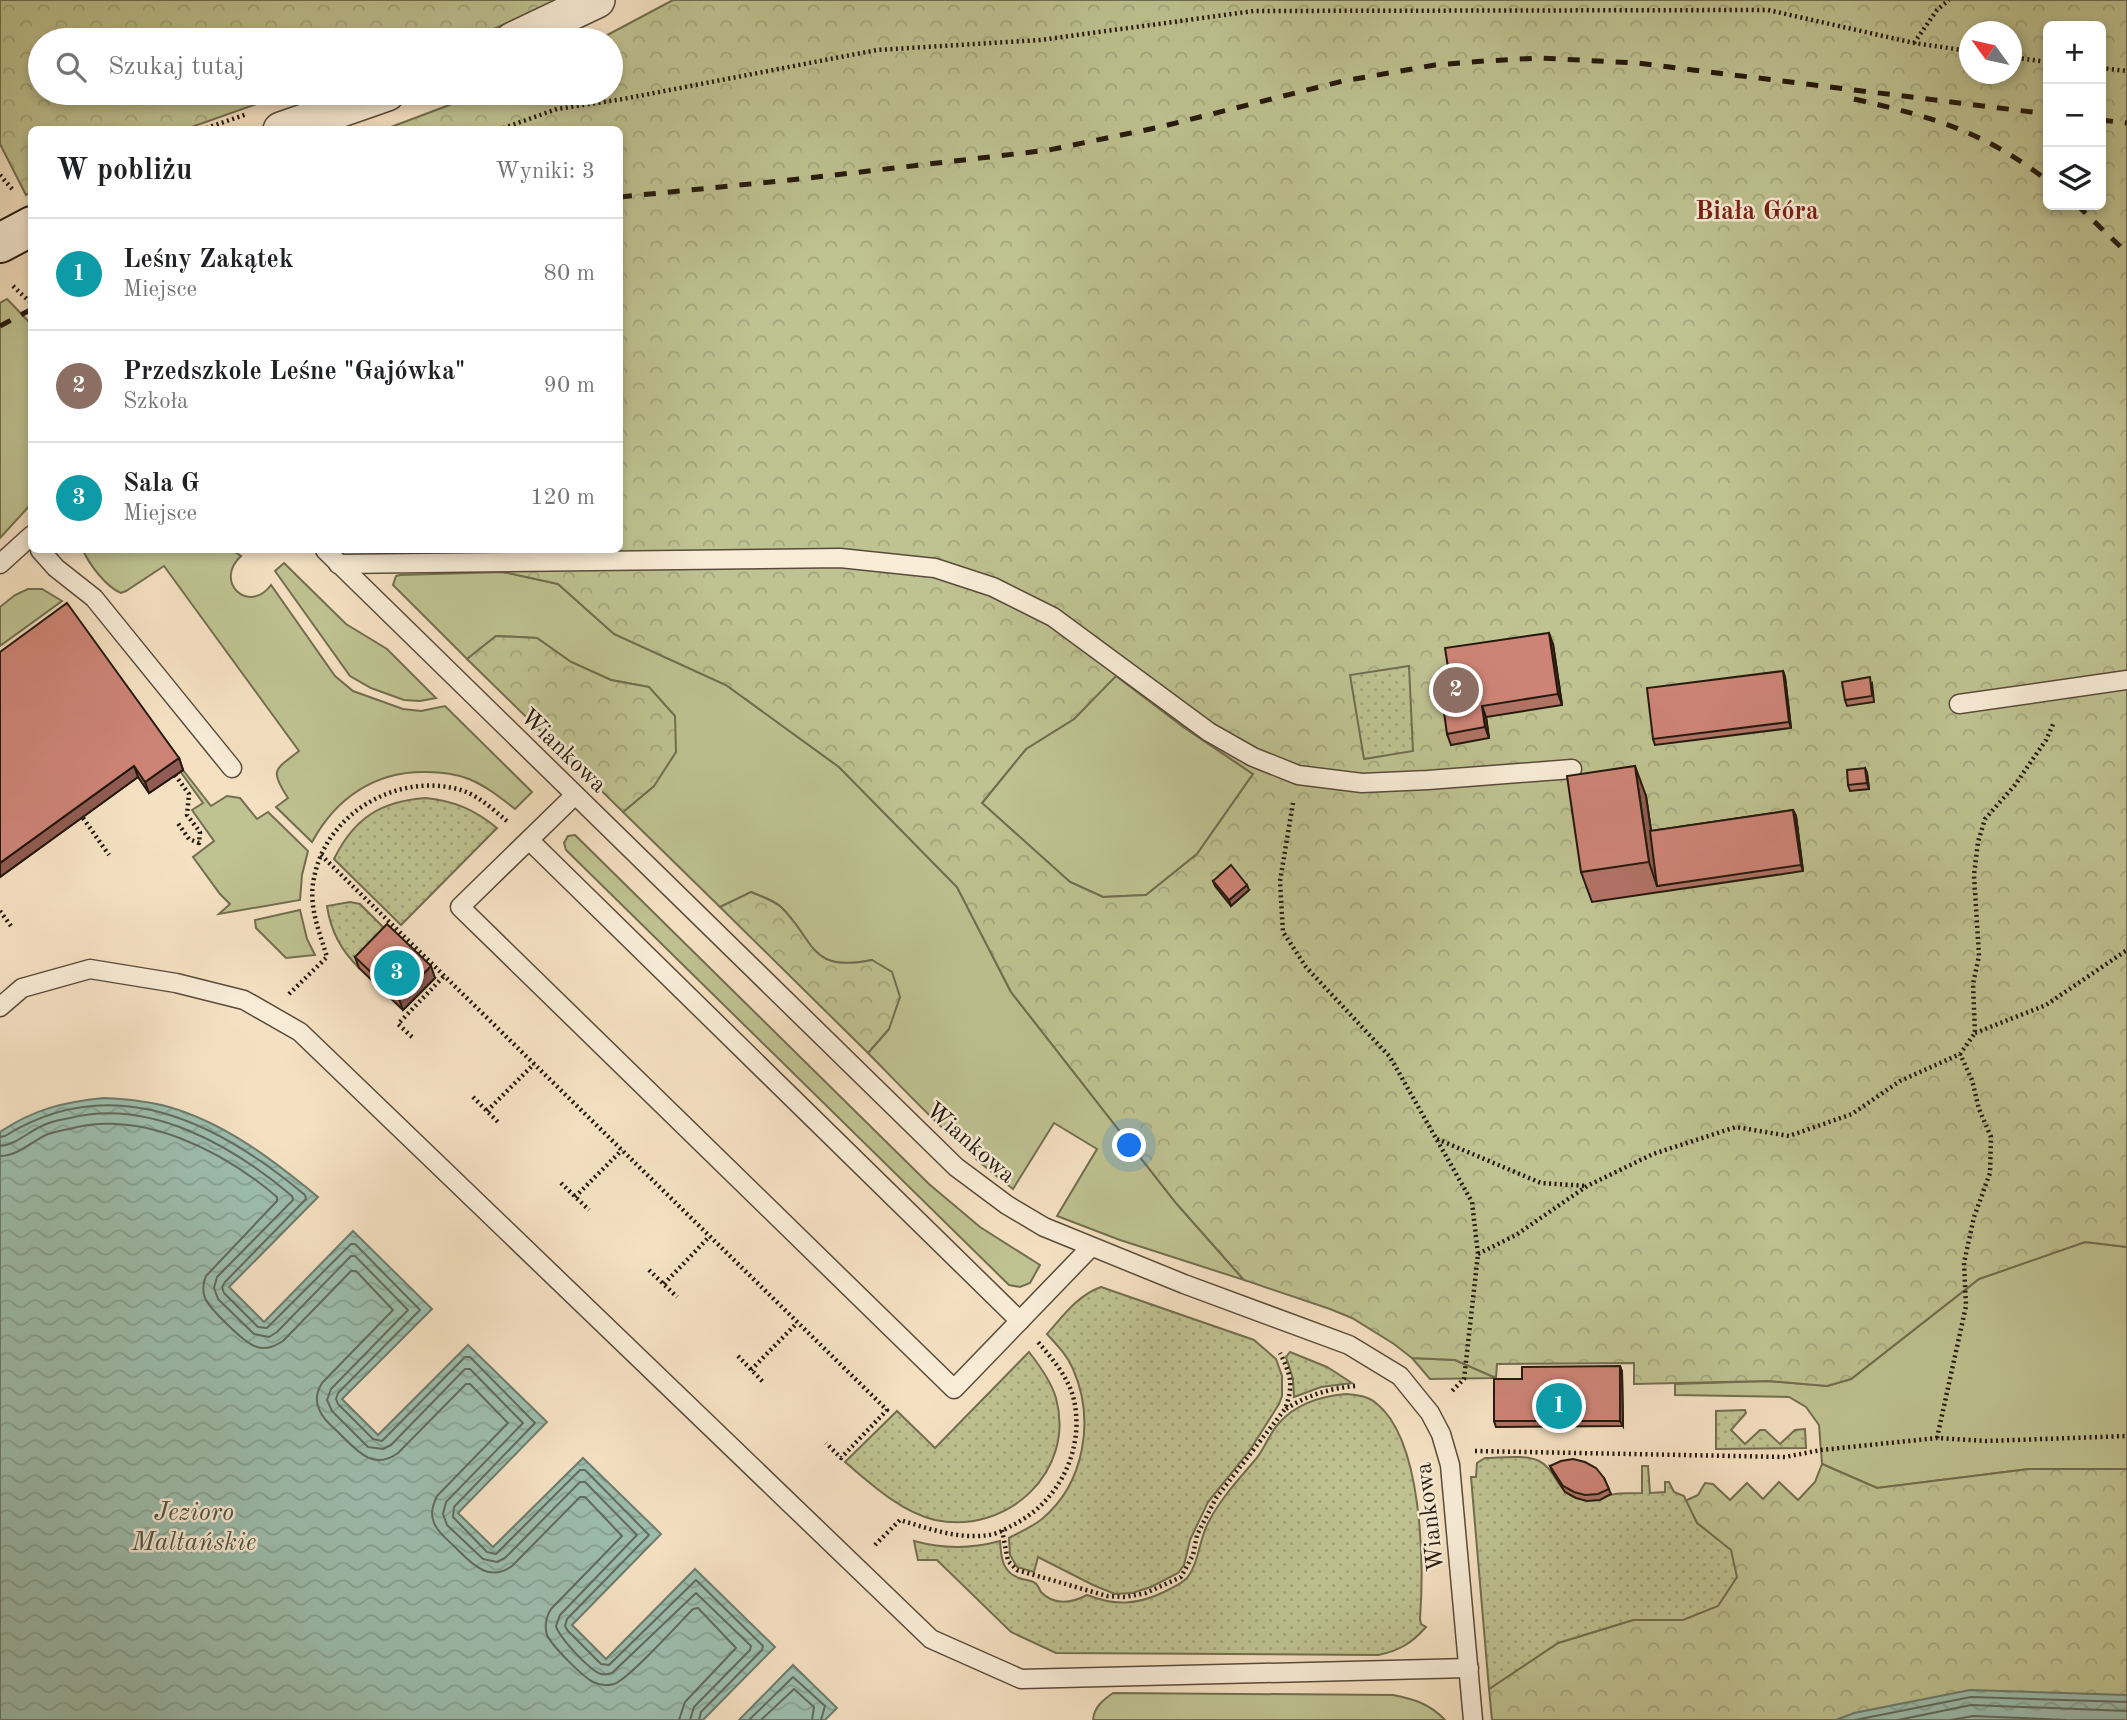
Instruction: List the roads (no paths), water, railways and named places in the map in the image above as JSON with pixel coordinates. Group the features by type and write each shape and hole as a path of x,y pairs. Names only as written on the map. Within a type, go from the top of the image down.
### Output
{"street":[{"path":"538,28 597,0"},
{"path":"292,126 353,105"},
{"path":"0,243 28,228"}],"lane":[{"path":"0,564 28,544"},
{"path":"44,553 56,568 94,598 233,768"},
{"name":"Wiankowa","path":"325,553 956,1167 1044,1227 1349,1345 1401,1376 1430,1413 1441,1434 1450,1465 1473,1720"},
{"path":"338,565 840,558 935,568 993,587 1053,617 1209,732 1253,757 1298,775 1362,782 1572,769"},
{"path":"1959,704 2127,680"},
{"path":"575,795 460,907 954,1388 1091,1247"},
{"path":"529,840 1020,1321"},
{"path":"0,1007 22,988 90,969 176,984 244,1000 300,1032 931,1639 1021,1679 1469,1668"}],"water":[{"name":"Jezioro Maltańskie","path":"104,1098 161,1105 210,1123 266,1156 318,1197 229,1287 264,1322 353,1231 432,1309 342,1399 378,1435 468,1345 547,1422 458,1513 493,1547 583,1458 661,1534 572,1625 606,1659 695,1569 775,1647 703,1720 0,1720 0,1132 50,1108"},
{"path":"793,1665 837,1708 825,1720 739,1720"},
{"path":"1970,1690 2127,1695 2127,1720 1836,1720 1854,1713"}],"railway":[{"path":"623,197 1049,150 1160,127 1343,81 1435,65 1485,61 1540,58 1637,63 2043,113"},
{"path":"1854,99 1908,112 1956,128 2001,150 2043,177"},
{"path":"2106,121 2127,123"},
{"path":"2082,210 2127,253"},
{"path":"0,326 28,311"}],"place":[{"name":"Przedszkole Leśne \"Gajówka\"","path":"1456,690"},
{"name":"Sala G","path":"397,973"},
{"name":"Leśny Zakątek","path":"1559,1406"}],"district":[{"name":"Biała Góra","path":"1757,210"}]}
